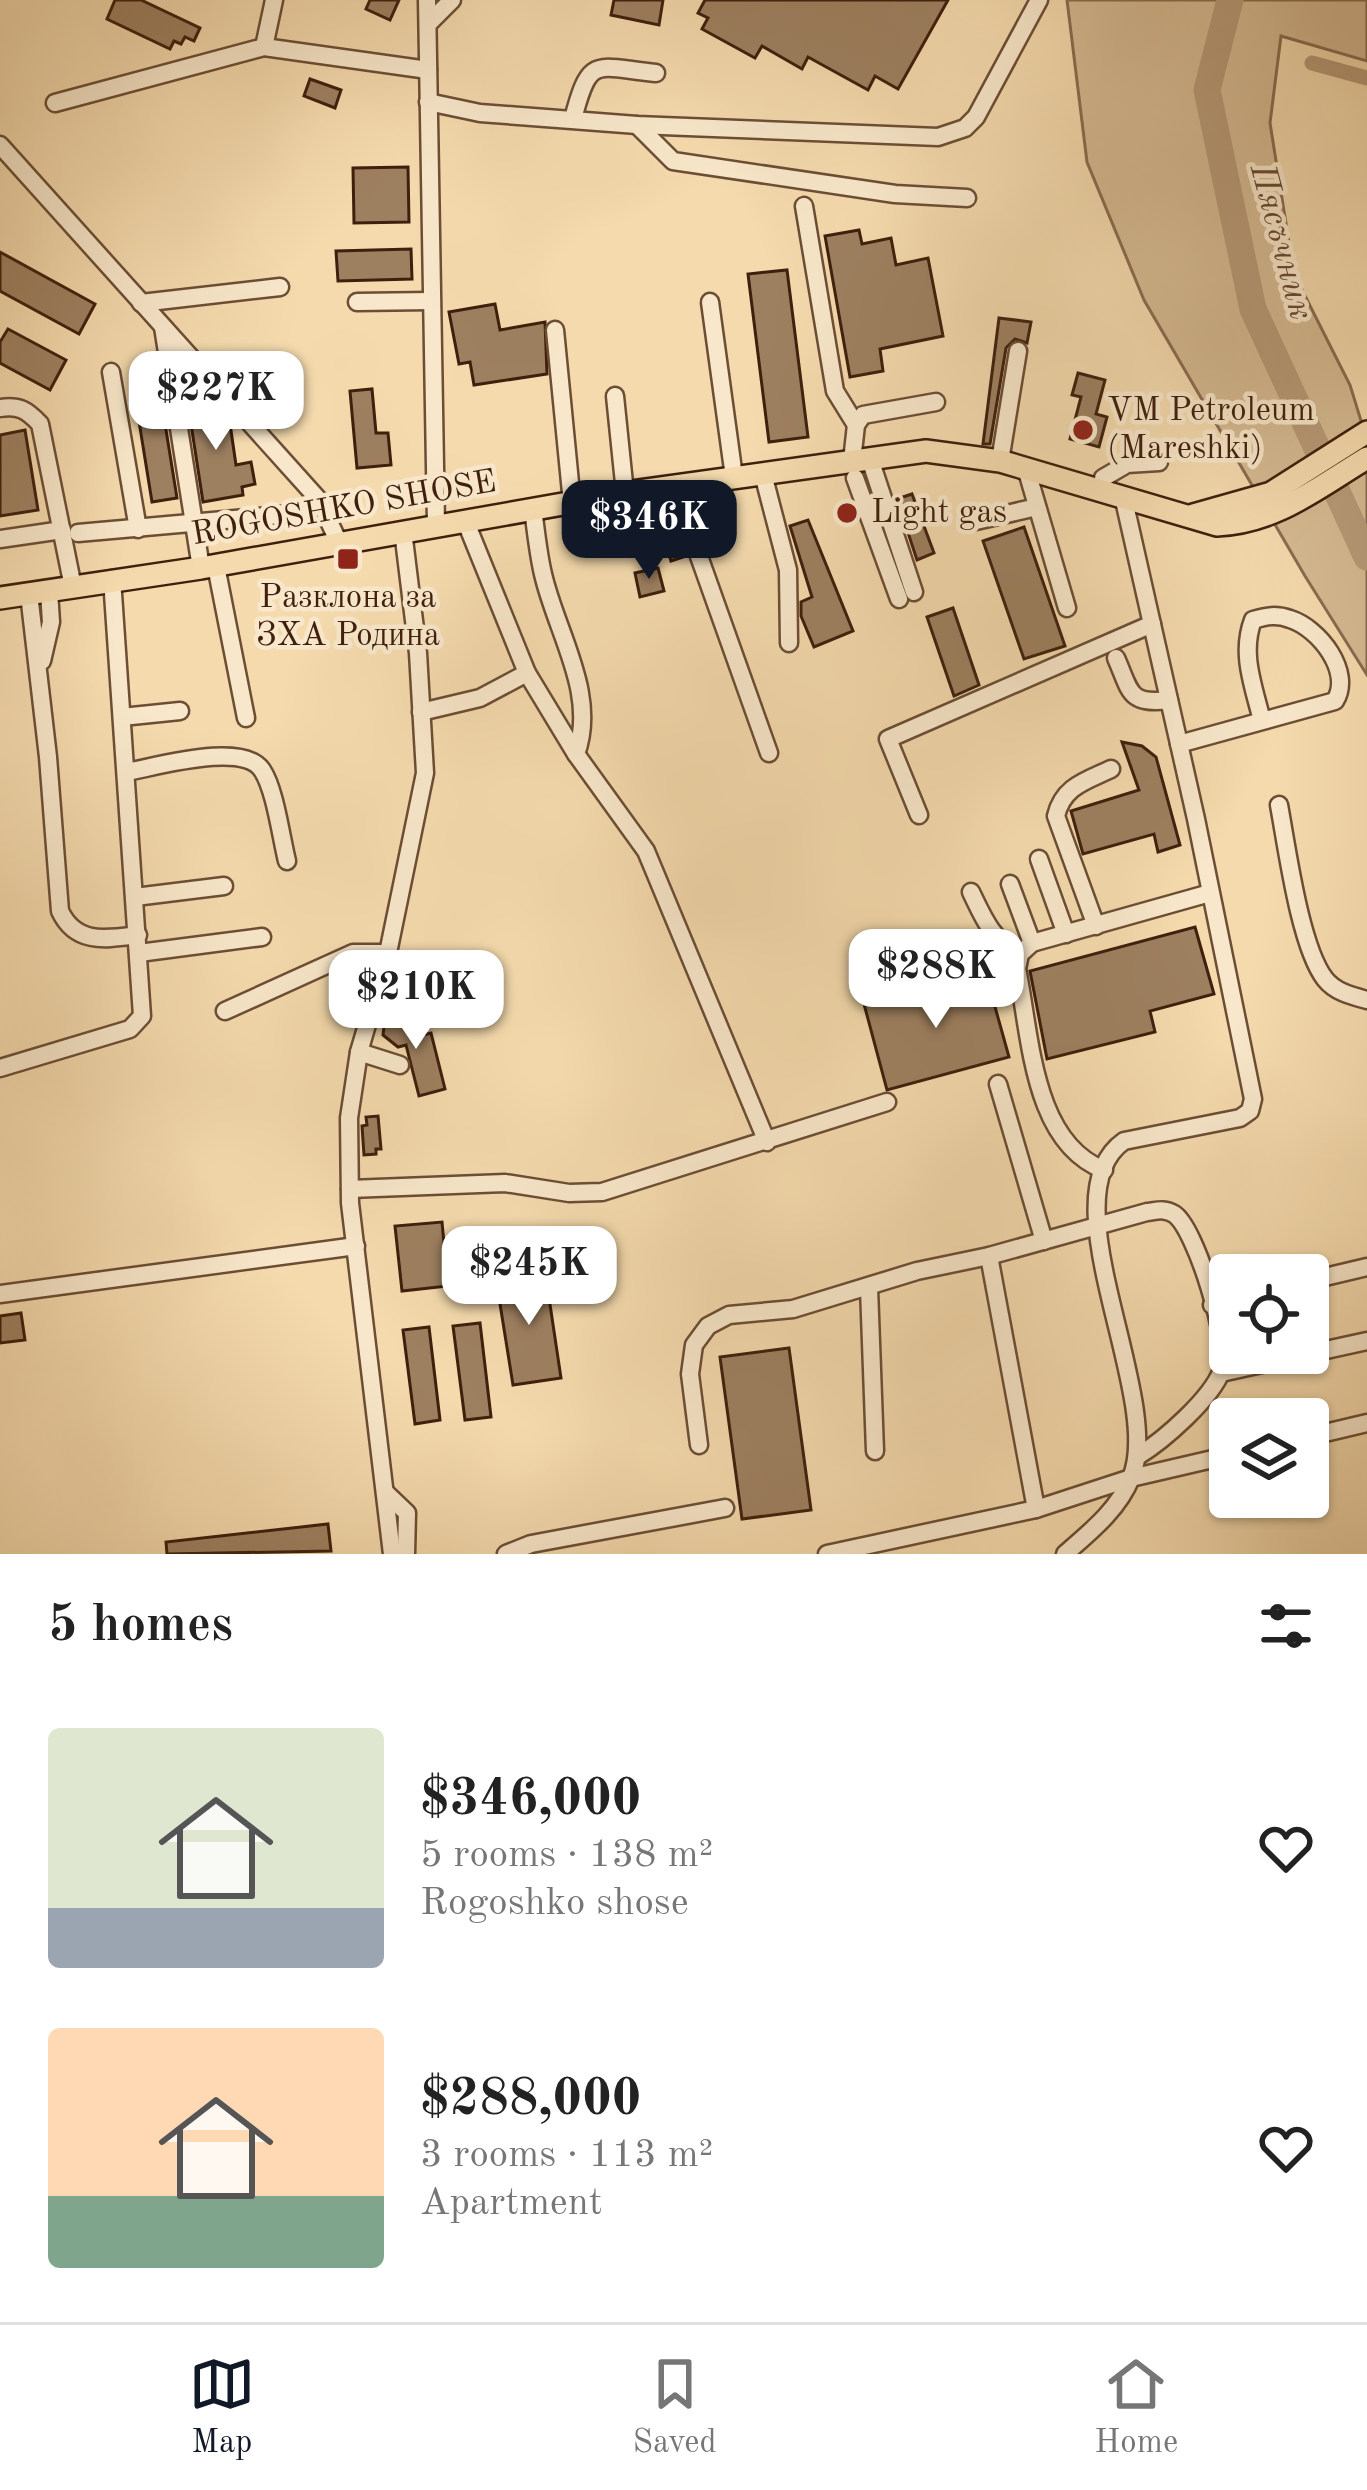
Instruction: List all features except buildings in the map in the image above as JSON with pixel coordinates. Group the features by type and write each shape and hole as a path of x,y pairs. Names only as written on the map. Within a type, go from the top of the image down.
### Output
{"main road":[{"name":"ROGOSHKO SHOSE","path":"0,598 208,567 625,493 859,466 926,451 1000,461 1217,525 1252,523 1367,432"},
{"name":"ROGOSHKO SHOSE","path":"1276,501 1367,458"}],"street":[{"path":"264,47 274,0"},
{"path":"427,0 436,525"},
{"path":"428,23 452,0"},
{"path":"428,102 480,113 637,125 953,134 976,117 1039,0"},
{"path":"55,103 264,47 428,70"},
{"path":"573,119 584,77 592,70 656,73"},
{"path":"637,125 673,161 895,194 967,198"},
{"path":"0,145 319,500 339,543"},
{"path":"804,206 835,391 856,425 859,466 907,596"},
{"path":"141,303 280,287"},
{"path":"357,302 431,301"},
{"path":"710,302 734,478"},
{"path":"164,327 194,525 246,718"},
{"path":"555,330 572,503"},
{"path":"1000,461 1018,351"},
{"path":"111,372 138,529"},
{"path":"615,396 625,493"},
{"path":"856,425 863,415 882,409 936,402"},
{"path":"0,408 14,406 29,412 40,424 70,532 73,587"},
{"path":"1103,478 1126,464 1160,462"},
{"path":"1026,468 1067,608"},
{"path":"763,474 788,570 789,643"},
{"path":"674,486 769,753"},
{"path":"1065,1554 1094,1529 1131,1478 1138,1456 1096,1227 1103,1170 1114,1148 1124,1141 1240,1118 1250,1111 1253,1099 1123,496"},
{"path":"976,521 1037,507"},
{"path":"533,509 543,573 583,705 583,731 576,754"},
{"path":"0,539 302,513"},
{"path":"465,520 527,674 576,754 646,851 767,1142"},
{"path":"392,1554 350,1189 350,1098 388,952 424,772 404,532"},
{"path":"0,1068 137,1024 143,1006 112,579"},
{"path":"39,593 38,672 60,911 67,926 99,940 139,944 262,937"},
{"path":"1179,745 1335,701 1342,689 1340,670 1324,644 1297,621 1274,615 1253,620 1248,635 1247,659 1262,721"},
{"path":"919,815 888,739 1153,624"},
{"path":"1115,658 1133,697 1144,703 1169,700"},
{"path":"422,712 480,698 527,674"},
{"path":"122,717 180,711"},
{"path":"126,772 230,754 251,759 263,771 287,861"},
{"path":"1096,926 1057,816 1060,800 1071,788 1112,769"},
{"path":"1280,805 1295,890 1316,962 1329,984 1367,1000"},
{"path":"1039,859 1066,934"},
{"path":"1010,884 1026,949 1017,969 1047,1115 1079,1158 1103,1170"},
{"path":"135,898 224,886"},
{"path":"971,892 991,933 1004,946 1026,949 1210,893"},
{"path":"225,1011 353,953 388,952"},
{"path":"359,1052 400,1065"},
{"path":"998,1084 1044,1241"},
{"path":"350,1189 505,1183 588,1194 887,1102"},
{"path":"699,1445 690,1374 694,1346 708,1326 729,1315 793,1309 917,1270 1165,1210 1178,1216 1209,1276"},
{"path":"0,1294 356,1246"},
{"path":"989,1256 1036,1509"},
{"path":"1329,1276 1367,1267"},
{"path":"869,1288 875,1451"},
{"path":"1329,1349 1367,1341"},
{"path":"1138,1456 1161,1442 1219,1374"},
{"path":"1329,1432 1367,1423"},
{"path":"827,1554 1036,1509 1131,1478 1209,1460"},
{"path":"385,1491 407,1513 406,1554"},
{"path":"506,1554 530,1544 725,1508"}],"shaded area":[{"path":"1067,0 1367,0 1367,61 1281,36 1270,123 1294,274 1350,385 1367,440 1367,675 1144,300 1087,162"}],"waterway":[{"name":"Пясъчник","path":"1230,0 1207,90 1253,309 1367,557"},
{"path":"1312,63 1367,78"}],"place":[{"name":"VM Petroleum (Mareshki)","path":"1083,430"},
{"name":"Light gas","path":"847,513"},
{"name":"Разклона за ЗХА Родина","path":"348,559"}]}
